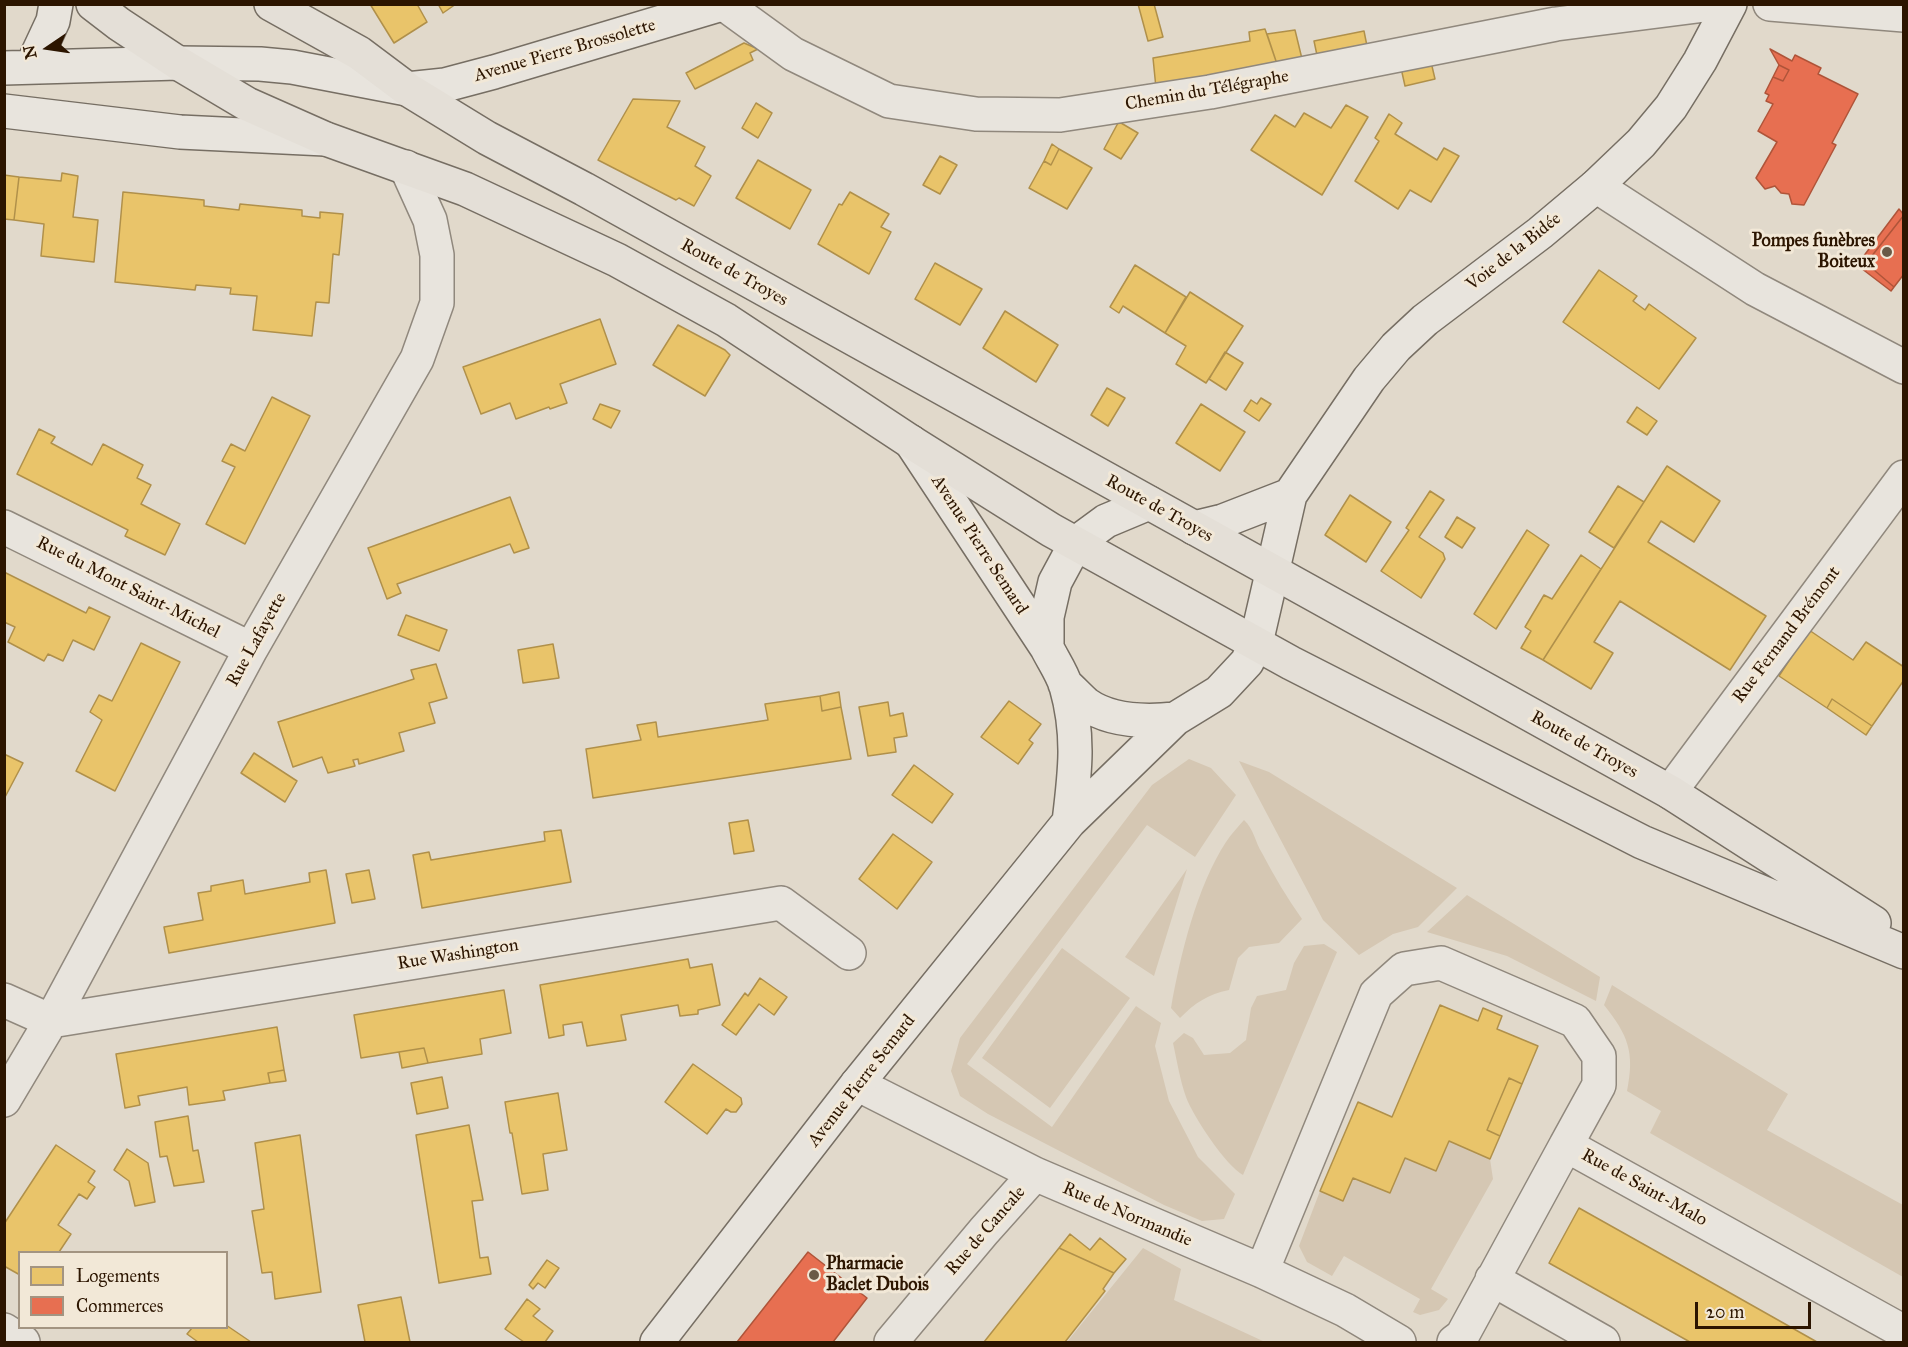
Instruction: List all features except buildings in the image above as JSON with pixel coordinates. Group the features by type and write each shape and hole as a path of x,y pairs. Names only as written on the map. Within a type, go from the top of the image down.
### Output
{"main road":[{"path":"93,4 118,24 178,63 247,104 326,139 465,189 617,260 726,320 911,442 1076,543 1256,643 1642,842 1904,952"},
{"name":"Route de Troyes","path":"271,4 359,53 407,89 487,138 584,189 1670,792 1904,942"}],"street":[{"path":"18,67 54,21 56,4"},
{"name":"Avenue Pierre Brossolette","path":"18,67 178,63 260,64 292,67 407,89 445,85 494,72 723,4"},
{"name":"Chemin du Télégraphe","path":"723,4 793,54 889,100 976,114 1060,115 1210,92 1556,24 1713,4"},
{"name":"Voie de la Bidée","path":"1273,572 1290,495 1369,379 1396,347 1425,320 1539,233 1596,186 1641,143 1671,107 1700,61 1730,4"},
{"path":"1770,4 1904,15"},
{"path":"4,111 180,132 326,139"},
{"name":"Rue Lafayette","path":"4,1100 51,1021 251,650 417,359 437,303 437,255 430,220 406,167"},
{"path":"1596,186 1755,289 1904,367"},
{"name":"Avenue Pierre Semard","path":"911,442 1047,648 1065,684 1076,729 1076,769 1069,822"},
{"name":"Rue Fernand Brémont","path":"1670,792 1904,477"},
{"path":"1194,528 1234,518 1290,495"},
{"name":"Avenue Pierre Semard","path":"1047,648 1047,617 1055,582 1076,543 1106,521 1149,503"},
{"name":"Rue du Mont Saint-Michel","path":"4,527 251,650"},
{"name":"Avenue Pierre Semard","path":"657,1342 857,1084 1069,822 1174,719 1219,692 1247,662 1256,643 1273,572"},
{"name":"Avenue Pierre Semard","path":"1065,684 1087,705 1116,717 1142,722 1174,719"},
{"name":"Rue Washington","path":"51,1021 781,903 849,953"},
{"path":"1262,1271 1376,994 1404,969 1441,963 1575,1021 1599,1056 1599,1085 1566,1145"},
{"path":"4,1000 51,1021"},
{"name":"Rue de Normandie","path":"857,1084 1035,1174 1262,1271 1345,1310 1399,1342"},
{"name":"Rue de Saint-Malo","path":"1454,1342 1462,1336 1566,1145 1904,1332"},
{"name":"Rue de Cancale","path":"891,1342 1035,1174"},
{"path":"1492,1279 1603,1342"},
{"path":"4,1330 23,1342"}],"shaded area":[{"path":"1189,759 1211,768 1236,795 1195,857 1147,825 967,1064 1052,1127 1136,1006 1161,1023 1155,1046 1169,1101 1198,1157 1235,1194 1224,1219 1202,1221 1164,1205 988,1114 960,1096 951,1071 960,1038 1152,785"},
{"path":"1239,761 1269,772 1457,888 1418,927 1393,934 1359,955 1323,920"},
{"path":"1244,820 1302,919 1279,943 1249,947 1238,958 1229,990 1202,1000 1180,1018 1171,1008 1179,966 1198,900 1206,879 1228,839"},
{"path":"1187,869 1154,976 1125,957"},
{"path":"1467,895 1600,977 1596,1001 1507,956 1427,932"},
{"path":"1324,944 1337,952 1243,1175 1219,1151 1190,1105 1182,1084 1173,1043 1184,1033 1193,1038 1204,1055 1230,1053 1246,1040 1251,1008 1257,996 1286,990 1294,963 1304,946"},
{"path":"1062,948 1130,998 1050,1108 982,1058"},
{"path":"1612,985 1788,1094 1767,1130 1903,1205 1903,1277 1650,1133 1661,1111 1627,1091 1630,1065 1628,1045 1619,1026 1604,1005"},
{"path":"1449,1141 1490,1159 1493,1179 1431,1289 1448,1299 1439,1310 1420,1315 1413,1312 1420,1299 1344,1256 1332,1276 1307,1262 1299,1246 1320,1191 1343,1201 1353,1178 1390,1193 1405,1158 1436,1171"},
{"path":"1143,1248 1181,1269 1174,1300 1265,1342 1067,1342"}],"place":[{"name":"Pompes funèbres Boiteux","path":"1887,252"},
{"name":"Pharmacie Baclet Dubois","path":"814,1275"}]}
